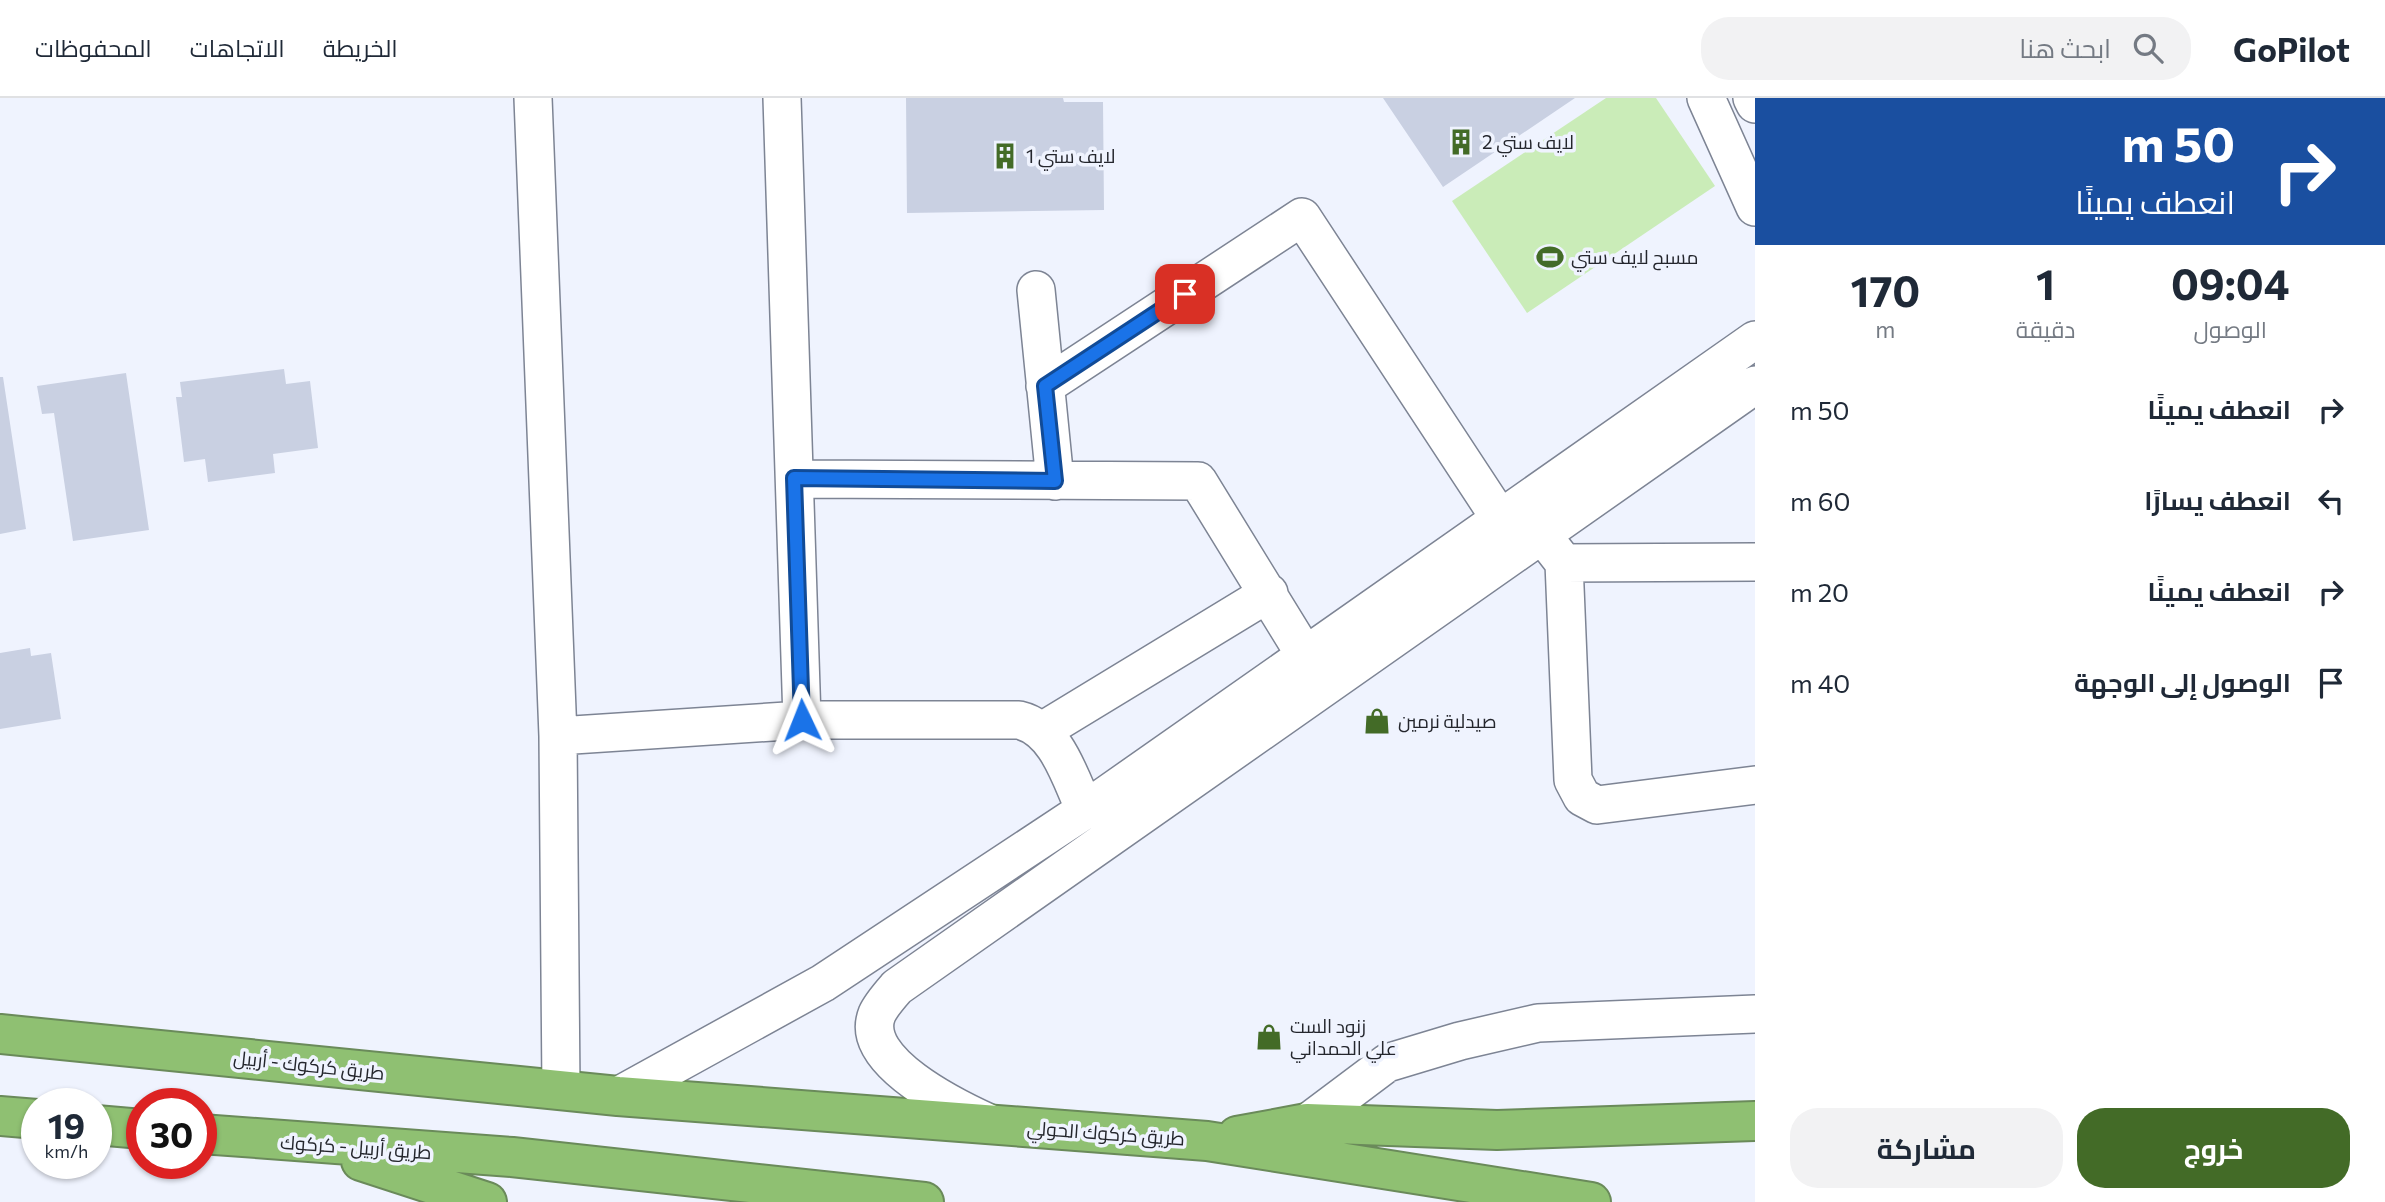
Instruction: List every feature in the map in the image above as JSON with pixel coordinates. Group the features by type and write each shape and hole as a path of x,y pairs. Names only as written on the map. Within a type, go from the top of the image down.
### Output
{"highway":[{"name":"طريق كركوك - أربيل","path":"0,1034 618,1096"},
{"name":"طريق كركوك الحولي","path":"618,1096 1207,1141 1591,1202"},
{"path":"0,1116 21,1118"},
{"path":"1207,1141 1307,1123 1497,1130 1755,1121"},
{"name":"طريق أربيل - كركوك","path":"217,1135 512,1157 924,1202"},
{"path":"309,1144 487,1202"}],"street":[{"path":"533,98 558,736 561,1090"},
{"path":"782,98 802,720"},
{"path":"1706,98 1755,207"},
{"path":"1752,98 1755,104"},
{"path":"1045,386 1302,217 1499,517"},
{"path":"1036,290 1055,481"},
{"path":"993,1125 944,1101 890,1061 875,1030 877,1014 897,987 1198,754 1305,655 1755,340"},
{"path":"618,1096 823,983 1085,810 1198,754 1554,549 1755,385"},
{"path":"794,478 1198,481 1305,655"},
{"path":"1554,549 1755,562"},
{"path":"1554,549 1573,780 1582,797 1597,805 1755,785"},
{"path":"1042,731 1269,593"},
{"path":"558,736 802,720 1019,719 1031,723 1052,742 1085,810"},
{"path":"1307,1123 1387,1063 1460,1041 1538,1023 1755,1014"}],"green space":[{"name":"مسبح لايف ستي","path":"1606,98 1656,98 1715,186 1527,313 1452,201"}],"building":[{"name":"لايف ستي 1","path":"906,98 1063,98 1064,102 1103,102 1104,210 907,213"},
{"name":"لايف ستي 2","path":"1383,98 1575,98 1443,187"},
{"path":"284,369 286,384 310,381 318,448 273,454 275,473 208,482 205,459 184,462 176,397 182,397 180,382"},
{"path":"126,373 149,530 73,541 54,413 42,414 37,386"},
{"path":"0,377 3,377 26,529 0,534"},
{"path":"30,648 31,656 51,653 61,719 0,729 0,653"}],"place":[{"name":"لايف ستي 2","path":"1461,142"},
{"name":"لايف ستي 1","path":"1005,156"},
{"name":"مسبح لايف ستي","path":"1550,257"},
{"name":"صيدلية نرمين","path":"1377,721"},
{"name":"زنود الست علي الحمداني","path":"1269,1037"}],"route":[{"path":"802,720 794,478 1055,481 1045,386 1185,294"}]}
